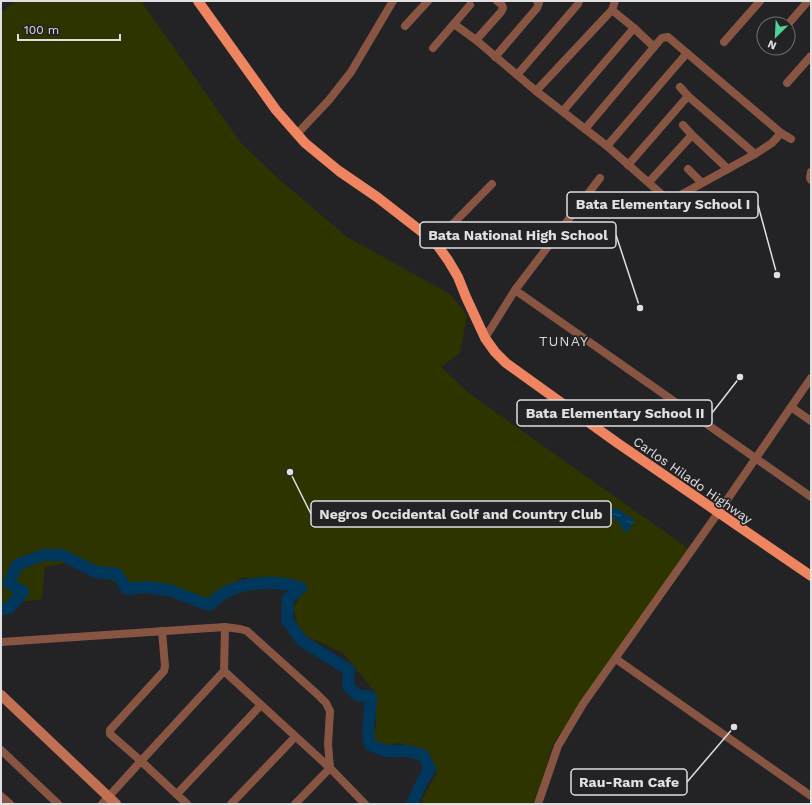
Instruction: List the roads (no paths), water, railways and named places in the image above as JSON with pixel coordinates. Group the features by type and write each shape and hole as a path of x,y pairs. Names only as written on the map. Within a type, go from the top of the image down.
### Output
{"main road":[{"name":"Carlos Hilado Highway","path":"198,1 276,110 305,143 339,171 435,242 458,277 485,338 495,352 506,363 616,442 811,576"}],"street":[{"path":"297,134 329,100 351,72 393,1"},
{"path":"405,26 428,1"},
{"path":"476,40 501,12 503,8 502,5 497,1"},
{"path":"495,57 537,8 539,3 537,1"},
{"path":"517,75 579,1"},
{"path":"536,91 612,10 615,1"},
{"path":"724,42 760,1"},
{"path":"795,16 808,1"},
{"path":"433,48 470,5"},
{"path":"612,10 654,47"},
{"path":"454,24 476,40 536,91 585,128 670,200 755,154 772,143 781,133"},
{"path":"563,111 634,28"},
{"path":"585,128 662,38 668,37 781,133 791,139"},
{"path":"607,146 687,53"},
{"path":"787,83 811,56"},
{"path":"680,87 688,96 755,154"},
{"path":"628,165 688,96"},
{"path":"683,125 728,169"},
{"path":"649,182 692,135"},
{"path":"688,169 702,183"},
{"path":"811,172 811,180"},
{"path":"485,338 515,290 600,178"},
{"path":"435,242 492,184"},
{"path":"515,290 811,497"},
{"path":"538,804 558,746 583,704 616,659 811,378"},
{"path":"791,407 811,421"},
{"path":"105,800 224,671 225,627"},
{"path":"1,642 162,630 225,627 243,630 255,637 326,703 330,710 328,744 330,768 295,804"},
{"path":"162,630 165,666 164,671 110,730 110,734 187,804"},
{"path":"616,659 811,796"},
{"path":"224,671 330,768 365,804"},
{"path":"1,695 105,800 116,804"},
{"path":"177,794 261,705"},
{"path":"231,804 295,737"},
{"path":"1,750 58,804"},
{"path":"1,796 10,804"}],"water":[{"path":"614,507 635,520 627,533 622,529 620,523 609,515"}],"waterway":[{"path":"1,610 9,608 23,592 9,583 17,565 43,555 62,555 96,572 117,574 127,589 146,587 169,590 209,605 224,593 252,584 272,583 292,585 301,588 288,599 287,620 302,641 349,670 348,686 357,695 371,697 368,734 370,745 386,751 408,751 423,755 430,769 424,778 413,804"}],"place":[{"name":"Bata Elementary School I","path":"777,275"},
{"name":"Bata National High School","path":"640,308"},
{"name":"Bata Elementary School II","path":"740,377"},
{"name":"Negros Occidental Golf and Country Club","path":"290,472"},
{"name":"Rau-Ram Cafe","path":"734,727"}],"district":[{"name":"TUNAY","path":"564,341"}]}
